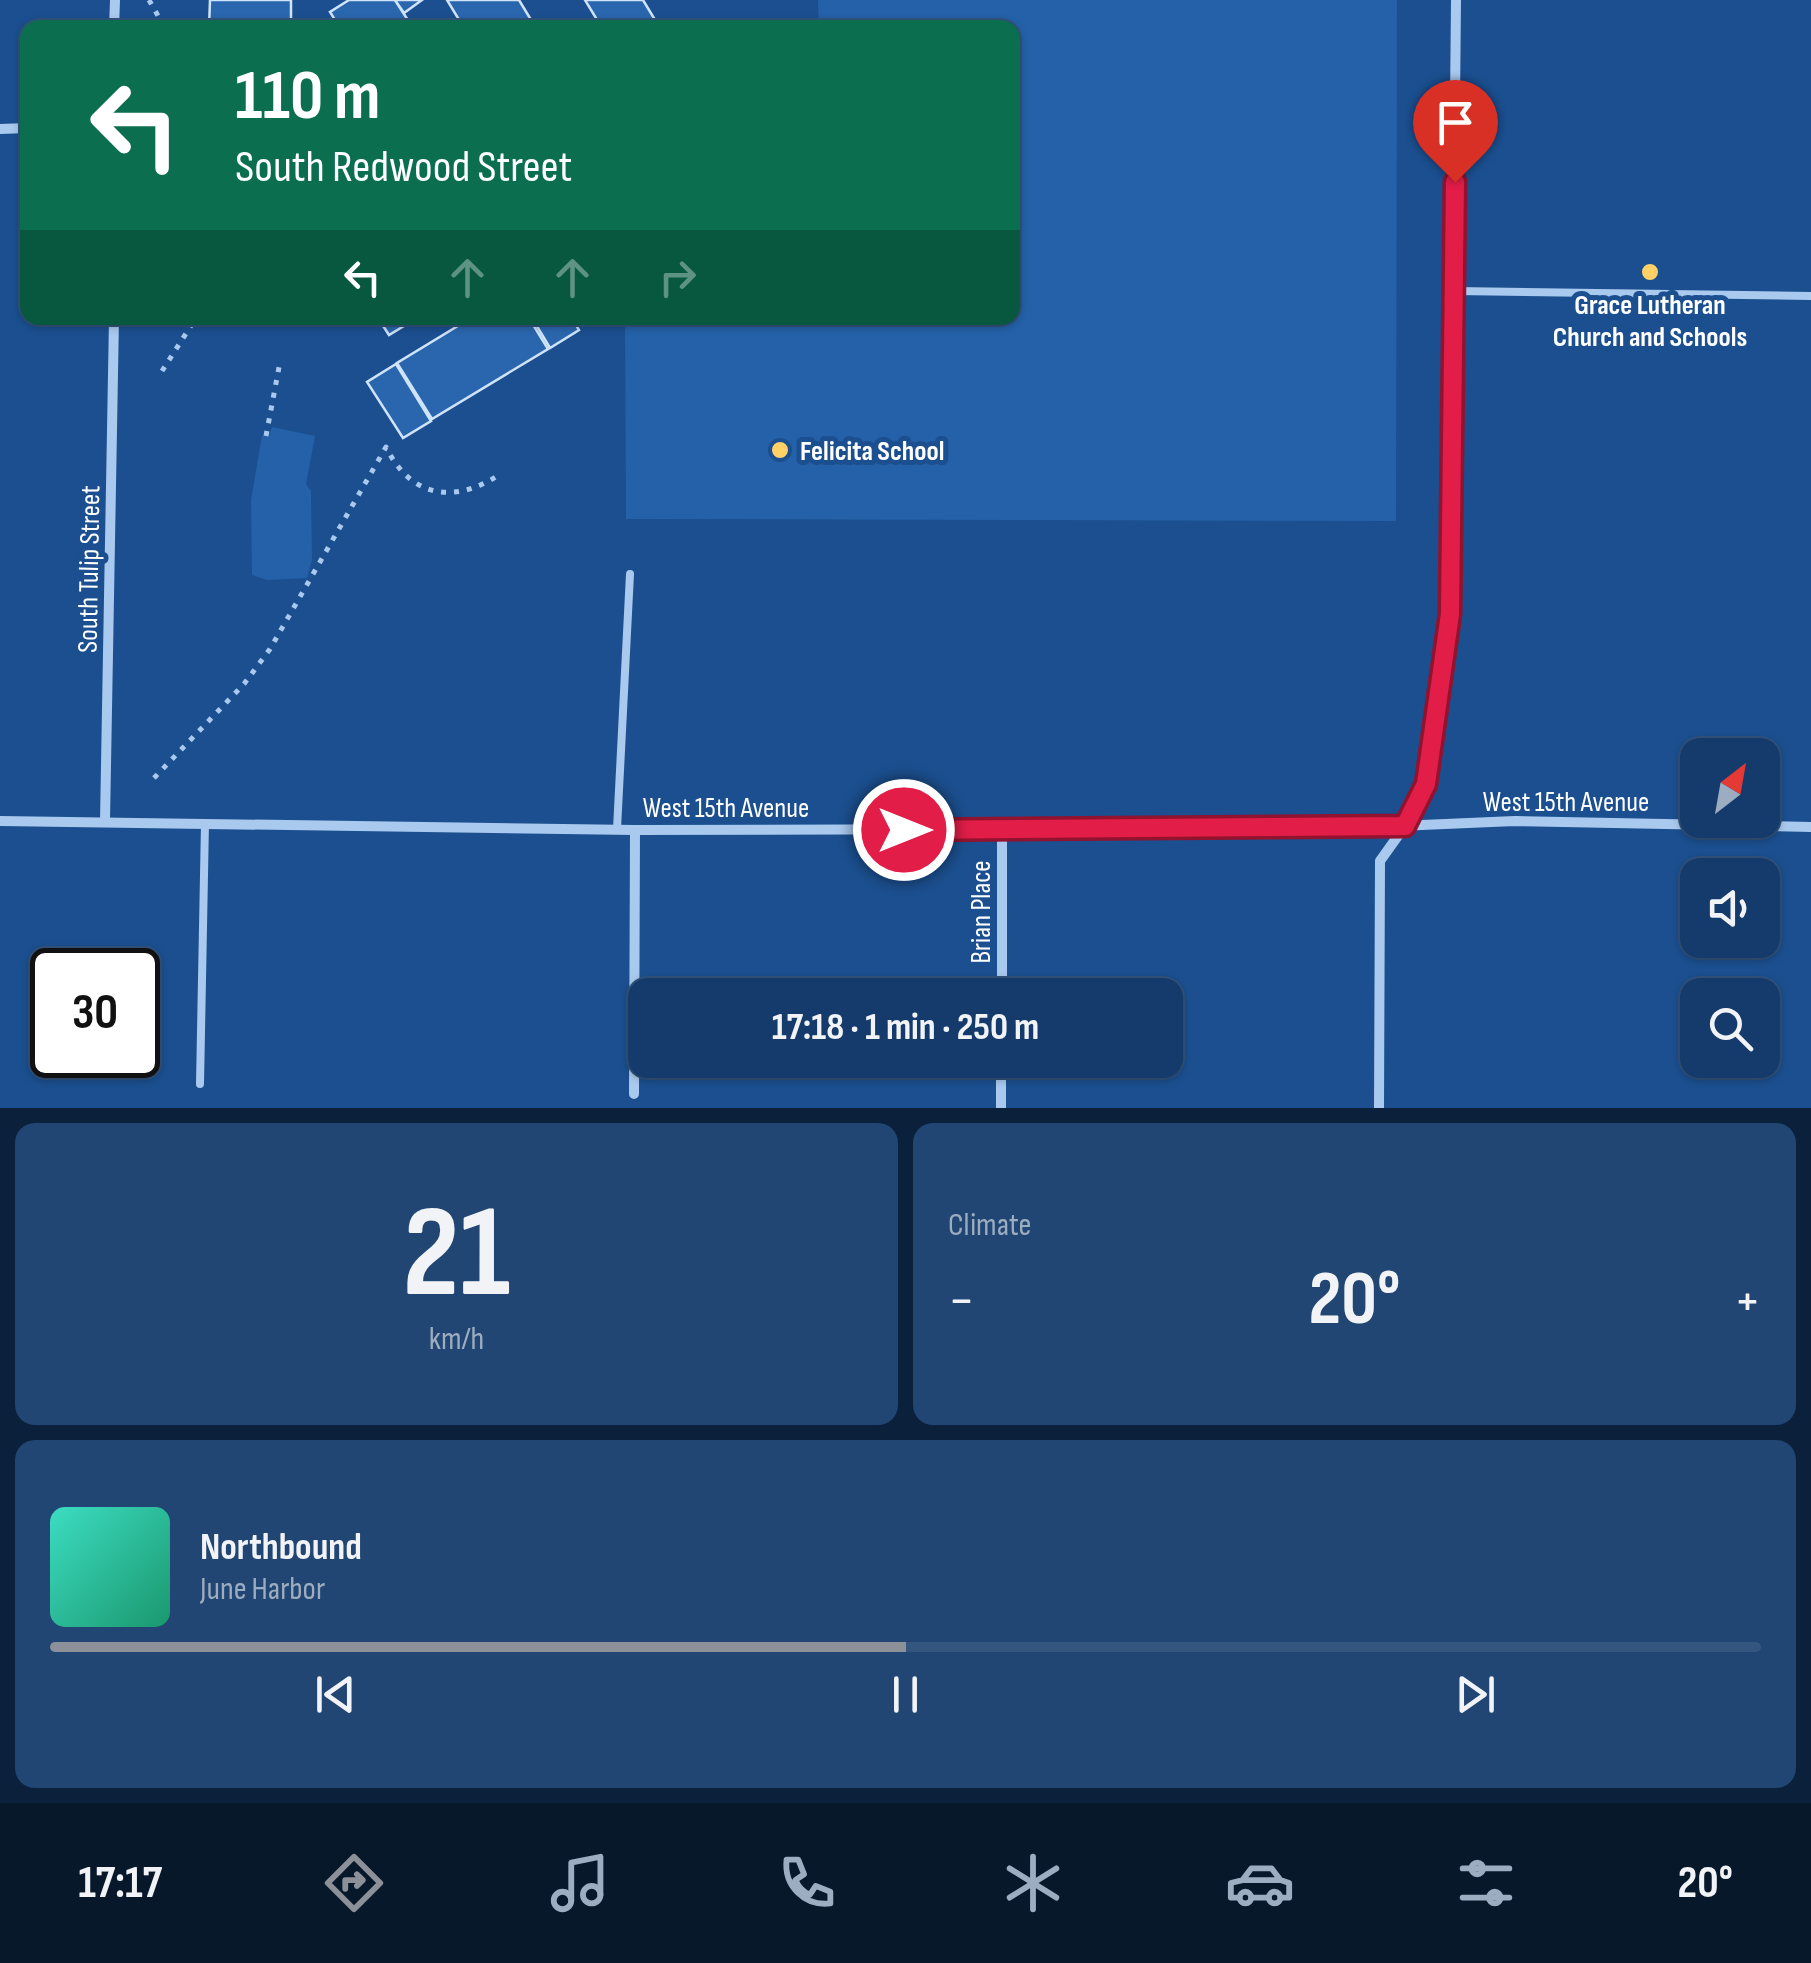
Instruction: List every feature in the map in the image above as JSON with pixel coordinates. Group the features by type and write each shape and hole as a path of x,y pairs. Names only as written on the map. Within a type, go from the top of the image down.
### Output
{"street":[{"path":"1379,1108 1380,861 1405,826 1426,784 1450,614 1456,0"},
{"name":"South Tulip Street","path":"105,821 114,325"},
{"name":"West 15th Avenue","path":"0,821 635,830 1405,826 1514,821 1811,827"},
{"name":"Brian Place","path":"1002,828 1002,978"},
{"path":"634,1094 635,830"},
{"path":"1001,1078 1001,1108"}],"lane":[{"path":"1454,291 1811,296"},
{"path":"617,829 630,574"},
{"path":"200,1084 205,823"}],"path":[{"path":"162,371 192,325"},
{"path":"266,436 280,362"},
{"path":"154,778 244,684 270,649 386,446 400,470 431,490 466,493 500,475"}],"shaded area":[{"name":"Felicita School","path":"818,0 1397,0 1396,521 626,519 625,325 1020,325 1020,20 819,20"},
{"path":"272,427 315,436 306,484 311,491 312,560 307,578 267,580 252,575 251,500 262,435 269,436"}],"building":[{"path":"210,0 291,0 291,20 209,20"},
{"path":"349,0 395,0 408,20 335,20 330,12"},
{"path":"395,0 422,0 404,13"},
{"path":"447,0 519,0 531,20 459,20"},
{"path":"585,0 643,0 655,20 597,20"},
{"path":"383,325 405,325 389,335"},
{"path":"459,325 533,325 548,349 432,419 397,363"},
{"path":"536,325 576,325 579,330 550,348"},
{"path":"396,364 431,421 403,438 367,382"}],"place":[{"name":"Grace Lutheran Church and Schools","path":"1650,272"},
{"name":"Felicita School","path":"780,450"}],"route":[{"path":"904,830 1405,826 1426,784 1450,614 1454,536 1455,182"}]}
